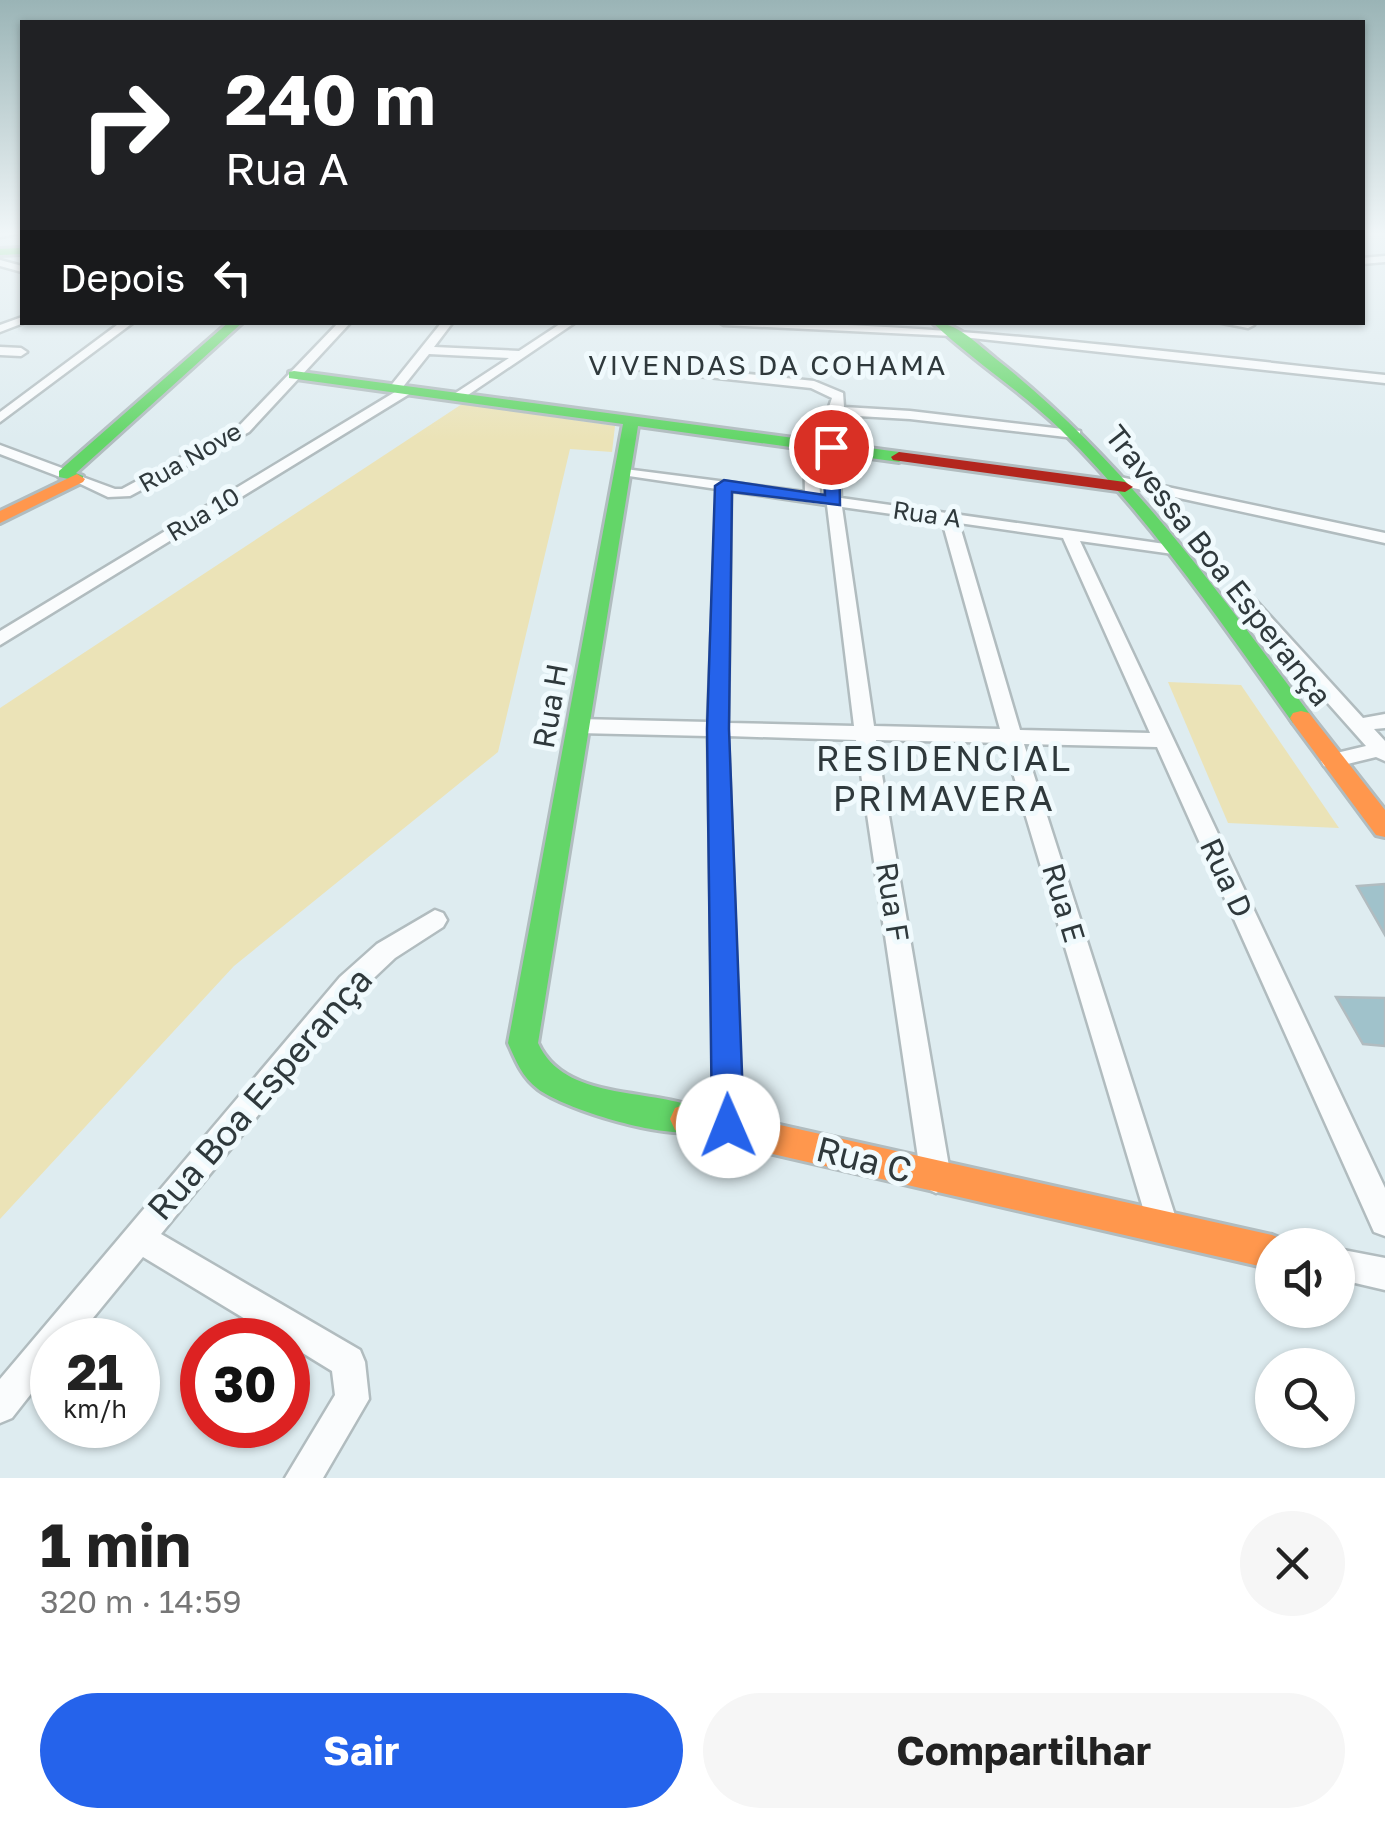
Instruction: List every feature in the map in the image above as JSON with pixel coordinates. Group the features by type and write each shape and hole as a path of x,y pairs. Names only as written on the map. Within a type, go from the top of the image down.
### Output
{"street":[{"path":"0,418 125,325"},
{"path":"0,518 71,477 234,325"},
{"name":"Rua Nove","path":"71,477 113,494 132,491 244,429 343,325"},
{"name":"Rua 10","path":"0,639 401,389 446,325"},
{"path":"459,397 567,325"},
{"path":"835,325 946,328 1385,379"},
{"name":"Travessa Boa Esperança","path":"946,328 1026,389 1076,434 1122,484 1385,828"},
{"path":"426,350 522,355"},
{"path":"0,351 21,352"},
{"path":"609,362 814,385 838,396 821,446"},
{"path":"294,375 1122,484 1385,538"},
{"path":"836,411 910,415 1076,434"},
{"name":"Rua H","path":"528,1002 630,420"},
{"name":"Rua F","path":"821,446 824,500 936,1178"},
{"path":"0,449 71,477"},
{"name":"Rua A","path":"622,471 1173,549"},
{"path":"724,486 718,729 728,1126"},
{"name":"Rua E","path":"948,518 1165,1230"},
{"name":"Rua D","path":"1069,534 1385,1221"},
{"path":"1243,597 1383,752"},
{"path":"1358,725 1385,721"},
{"path":"578,726 1162,740"},
{"path":"1332,760 1383,752"},
{"name":"Rua Boa Esperança","path":"72,1318 350,985 386,951 435,920"},
{"name":"Rua C","path":"528,1002 522,1048 537,1077 570,1093 1255,1249"},
{"name":"Rua Boa Esperança","path":"138,1237 348,1362 352,1399 302,1478"},
{"path":"1355,1268 1385,1274"},
{"name":"Rua Boa Esperança","path":"0,1406 30,1369"}],"shaded area":[{"path":"462,404 615,426 612,452 570,449 498,752 234,966 0,1219 0,708"},
{"path":"1168,682 1241,685 1339,828 1228,823"}],"building":[{"path":"1385,884 1385,935 1357,886"},
{"path":"1336,997 1385,998 1385,1046 1363,1044"}],"traffic: fast":[{"path":"77,479 65,474 234,325"},
{"path":"942,325 1036,400 1100,461 1190,568 1301,718"},
{"path":"294,375 899,457"},
{"path":"631,420 523,1043 532,1063 567,1090 616,1106 686,1119"}],"traffic: slow":[{"path":"0,518 77,479"},
{"path":"1301,718 1385,828"},
{"path":"686,1119 1255,1248"}],"traffic: jam":[{"path":"899,457 1125,487"}],"district":[{"name":"VIVENDAS DA COHAMA","path":"768,365"},
{"name":"RESIDENCIAL PRIMAVERA","path":"944,779"}],"route":[{"path":"728,1126 718,729 724,486 834,501 831,447"}]}
